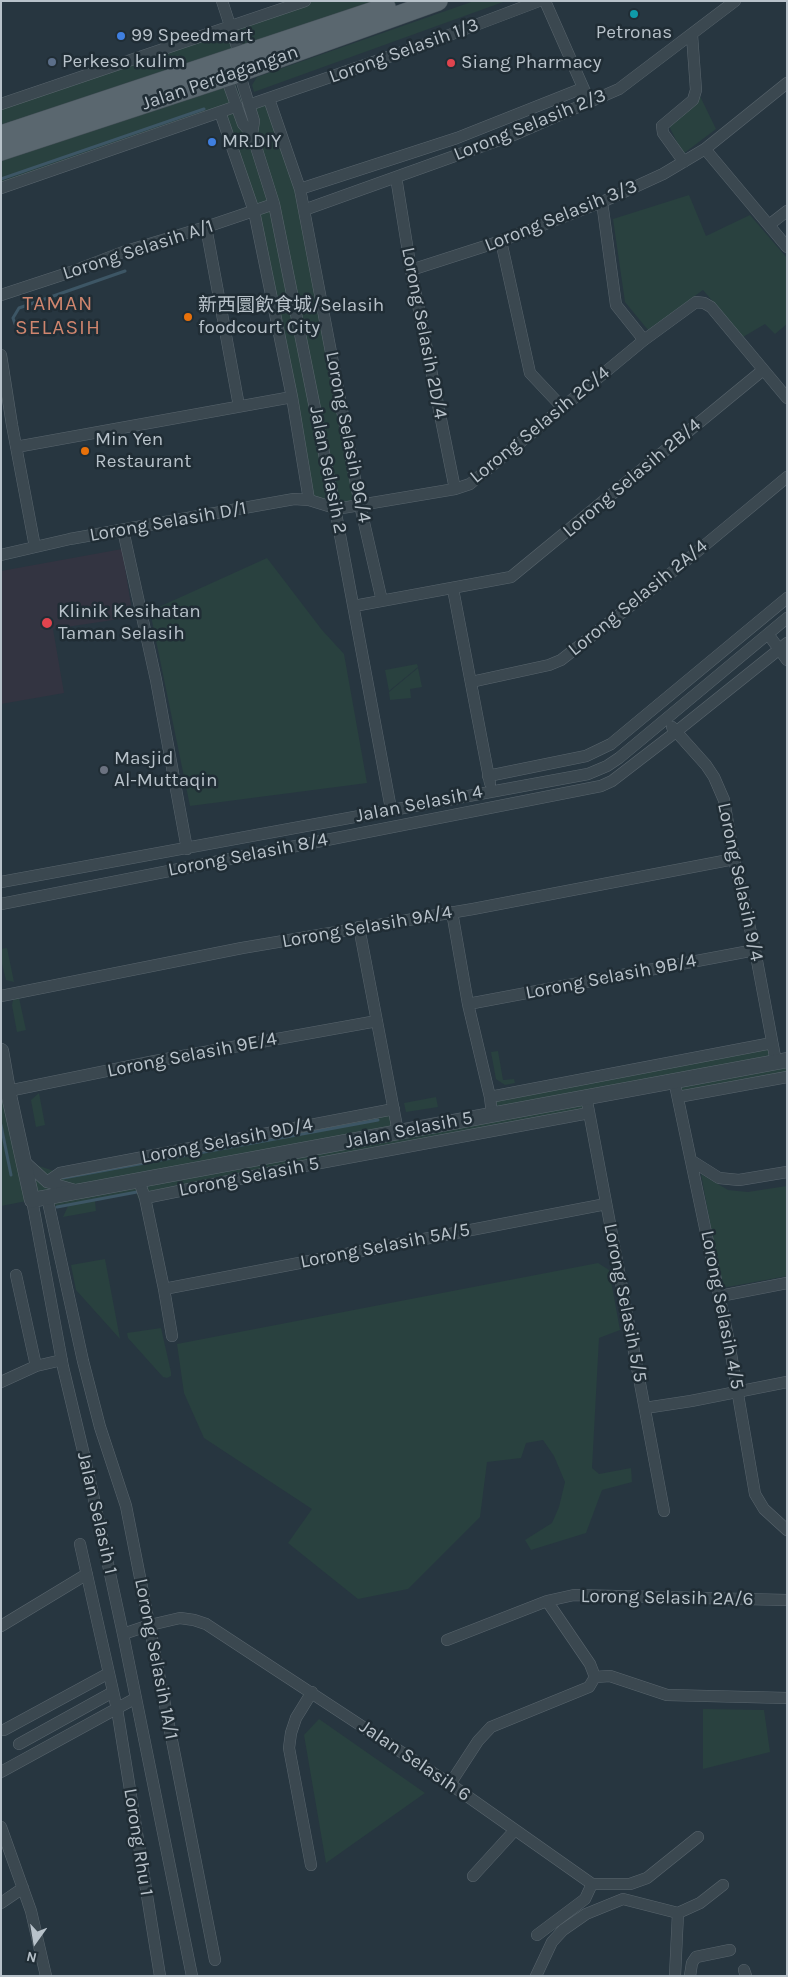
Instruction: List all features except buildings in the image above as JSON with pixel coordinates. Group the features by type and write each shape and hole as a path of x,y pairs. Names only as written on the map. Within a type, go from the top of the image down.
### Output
{"main road":[{"name":"Jalan Perdagangan","path":"1,135 235,69 401,1"},
{"name":"Jalan Perdagangan","path":"1,151 235,69 438,1"}],"street":[{"path":"222,1 230,26 237,106 243,124 252,134"},
{"path":"1,104 305,1"},
{"name":"Lorong Selasih 1/3","path":"249,105 423,45 539,1"},
{"path":"545,1 583,88 592,102"},
{"name":"Lorong Selasih 2/3","path":"304,210 516,134 619,89 735,1"},
{"path":"684,162 663,133 662,126 693,100 696,90 692,35"},
{"path":"235,69 254,121 252,134"},
{"path":"787,82 705,149 787,247"},
{"path":"300,189 457,138 583,88"},
{"name":"Lorong Selasih 9G/4","path":"269,99 300,189 360,505 382,601"},
{"path":"1,188 237,106"},
{"path":"220,112 254,211 292,397 309,500"},
{"name":"Jalan Selasih 2","path":"252,134 274,204 336,508 391,809"},
{"name":"Lorong Selasih 3/3","path":"411,270 501,241 602,202 684,162 705,149"},
{"name":"Lorong Selasih 2D/4","path":"396,178 411,270 454,489"},
{"path":"602,202 616,305 644,340"},
{"name":"Lorong Selasih A/1","path":"1,295 71,272 123,252 274,204"},
{"path":"769,225 787,211"},
{"path":"206,227 239,406"},
{"path":"501,241 530,373 562,408"},
{"name":"Lorong Selasih 2C/4","path":"336,508 454,489 470,484 644,340 696,302 704,303 711,307 763,370"},
{"path":"1,355 16,447 36,547"},
{"path":"763,370 787,398"},
{"name":"Lorong Selasih 2B/4","path":"354,606 511,577 763,370"},
{"path":"16,447 292,397"},
{"name":"Lorong Selasih 2A/4","path":"471,682 549,665 561,660 647,593 787,477"},
{"name":"Lorong Selasih D/1","path":"1,555 123,530 294,499 309,500 336,508"},
{"path":"123,530 156,680 187,849"},
{"path":"453,588 491,790"},
{"path":"488,776 586,756 611,744 787,598"},
{"name":"Jalan Selasih 4","path":"1,882 187,849 491,790 588,774 607,766 787,618"},
{"path":"768,634 783,646 787,660"},
{"path":"677,731 783,646"},
{"name":"Lorong Selasih 9/4","path":"665,720 706,765 719,786 724,800 734,859 755,950 772,1043 781,1061"},
{"name":"Lorong Selasih 8/4","path":"1,904 601,786 612,781 677,731"},
{"path":"301,827 304,844"},
{"name":"Lorong Selasih 9A/4","path":"1,996 242,948 452,912 734,859"},
{"path":"452,912 468,1004 490,1097 492,1114"},
{"path":"359,927 398,1132"},
{"name":"Lorong Selasih 9B/4","path":"468,1004 755,950"},
{"name":"Lorong Selasih 9E/4","path":"8,1091 155,1061 377,1021"},
{"path":"490,1097 772,1043"},
{"name":"Jalan Selasih 1","path":"1,1051 32,1200 62,1364 89,1476 123,1634 192,1976"},
{"name":"Jalan Selasih 5","path":"32,1200 47,1190 84,1191 781,1061"},
{"path":"678,1097 787,1077"},
{"name":"Lorong Selasih 4/5","path":"674,1080 720,1296 755,1494 764,1509 787,1530"},
{"name":"Lorong Selasih 5/5","path":"586,1096 664,1510"},
{"name":"Lorong Selasih 9D/4","path":"47,1190 60,1173 394,1109"},
{"name":"Lorong Selasih 5","path":"145,1198 293,1168 589,1113"},
{"path":"24,1161 47,1190"},
{"path":"692,1161 719,1178 739,1180 787,1172"},
{"path":"139,1181 145,1198 172,1336"},
{"name":"Lorong Selasih 1A/1","path":"47,1190 83,1361 100,1427 126,1506 215,1960"},
{"name":"Lorong Selasih 5A/5","path":"164,1289 606,1204"},
{"path":"16,1275 36,1366"},
{"path":"720,1296 787,1283"},
{"path":"1,1382 36,1366 83,1361"},
{"path":"645,1408 787,1382"},
{"name":"Lorong Rhu 1","path":"80,1544 117,1709 160,1976"},
{"path":"1,1626 86,1574"},
{"name":"Lorong Selasih 2A/6","path":"447,1640 547,1601 574,1595 787,1600"},
{"path":"547,1601 590,1664 595,1677"},
{"name":"Jalan Selasih 6","path":"123,1634 180,1618 206,1624 450,1784 592,1884"},
{"path":"4,1730 109,1673"},
{"path":"595,1677 610,1676 668,1695 787,1698"},
{"path":"450,1784 478,1741 491,1727 589,1687 595,1677"},
{"path":"19,1744 113,1692"},
{"path":"311,1865 290,1748 291,1733 296,1718 312,1692"},
{"path":"1,1772 136,1698"},
{"path":"1,1827 31,1911 46,1976"},
{"path":"473,1876 515,1830"},
{"path":"537,1935 585,1899 592,1884 630,1884 647,1878 698,1837"},
{"path":"617,1885 618,1893 623,1899 678,1913 700,1903 723,1886"},
{"path":"1,1903 23,1888"},
{"path":"536,1976 552,1942 563,1930 586,1914 623,1899"},
{"path":"675,1976 678,1913"},
{"path":"690,1976 692,1963 696,1957 730,1950"}],"shaded area":[{"name":"Klinik Kesihatan Taman Selasih","path":"122,549 133,617 53,629 64,693 1,704 1,571"}],"green space":[{"path":"305,1 401,1 1,135 1,104"},
{"path":"474,1 506,1 254,92 252,85 257,77"},
{"path":"232,75 244,108 239,110 252,134 249,105 269,99 300,189 360,505 309,500 254,211 222,116 1,188 1,151"},
{"path":"699,94 716,129 683,154 667,122"},
{"path":"689,195 706,236 750,215 787,258 787,324 775,334 765,324 743,337 703,290 648,330 625,302 613,219"},
{"path":"267,558 322,630 344,654 367,783 190,806 150,611"},
{"path":"417,664 418,667 389,691 385,670"},
{"path":"418,668 422,687 410,689 411,698 390,700 389,692"},
{"path":"7,948 14,982 6,980 1,960 1,949"},
{"path":"19,998 26,1030 17,1032 12,1005 13,1000"},
{"path":"772,1043 776,1062 787,1060 787,1077 678,1097 674,1081 586,1096 589,1113 138,1199 137,1193 95,1201 96,1211 63,1217 68,1206 57,1207 47,1197 1,1206 1,1051 24,1161 60,1173 394,1109 398,1132 492,1114 490,1097"},
{"path":"498,1051 503,1080 514,1079 515,1083 505,1085 496,1079 491,1052"},
{"path":"39,1093 45,1125 36,1127 31,1100"},
{"path":"436,1097 438,1107 406,1112 404,1103"},
{"path":"701,1174 728,1190 748,1192 787,1186 787,1276 722,1288"},
{"path":"105,1259 120,1339 76,1290 71,1265"},
{"path":"598,1263 609,1270 620,1330 599,1338 592,1468 599,1474 631,1468 632,1482 602,1490 586,1533 531,1550 525,1540 552,1523 559,1507 565,1482 554,1456 543,1440 526,1443 521,1458 487,1462 480,1517 408,1589 358,1599 288,1543 312,1509 204,1438 184,1393 177,1344"},
{"path":"161,1328 171,1372 171,1376 167,1378 163,1377 128,1338 127,1333"},
{"path":"703,1709 764,1710 770,1752 703,1769"},
{"path":"319,1719 425,1793 326,1863 304,1735"}],"waterway":[{"path":"1,179 204,109"},
{"path":"15,324 13,318 19,308 125,271"},
{"path":"63,1178 378,1120"},
{"path":"1,1125 11,1175"},
{"path":"57,1207 137,1192"}],"place":[{"name":"Petronas","path":"634,14"},
{"name":"99 Speedmart","path":"121,36"},
{"name":"Perkeso kulim","path":"52,62"},
{"name":"Siang Pharmacy","path":"451,63"},
{"name":"MR.DIY","path":"212,142"},
{"name":"新西圜飲食城/Selasih foodcourt City","path":"188,317"},
{"name":"Min Yen Restaurant","path":"85,451"},
{"name":"Klinik Kesihatan Taman Selasih","path":"47,623"},
{"name":"Masjid Al-Muttaqin","path":"104,770"}],"district":[{"name":"TAMAN SELASIH","path":"58,316"}]}
